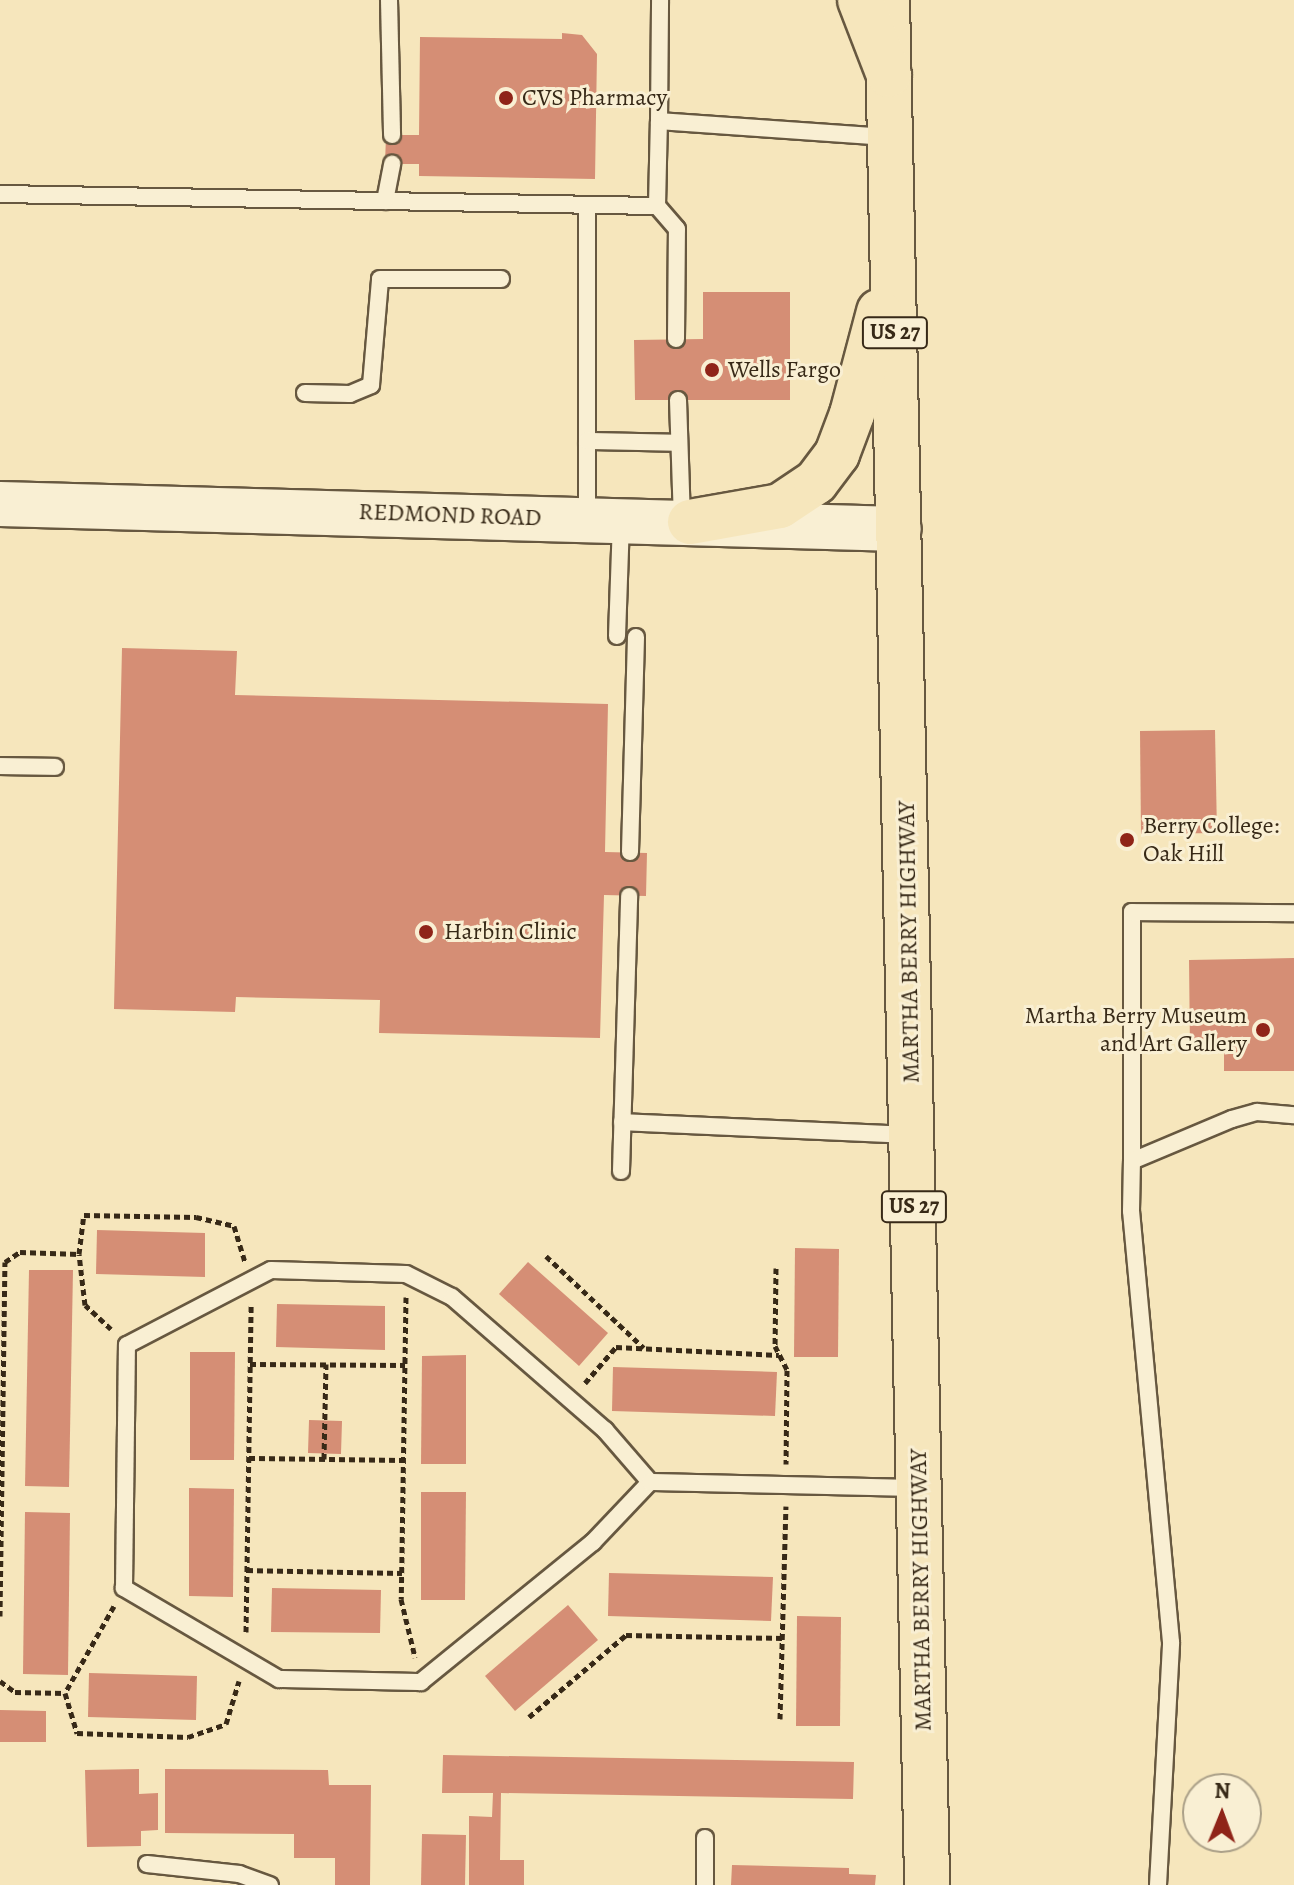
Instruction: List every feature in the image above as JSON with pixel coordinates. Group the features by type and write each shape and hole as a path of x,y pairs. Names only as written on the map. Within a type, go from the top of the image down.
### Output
{"main road":[{"path":"860,0 889,75"},
{"name":"MARTHA BERRY HIGHWAY","path":"887,0 927,1885"},
{"path":"686,522 800,498 837,454 870,354 892,214"}],"street":[{"name":"REDMOND ROAD","path":"0,504 899,529"}],"lane":[{"path":"389,0 392,135"},
{"path":"660,0 657,206 677,229 676,339"},
{"path":"659,121 891,137"},
{"path":"385,201 392,164"},
{"path":"0,194 657,206"},
{"path":"587,205 587,441 604,520 617,636"},
{"path":"305,393 350,394 371,385 380,279 501,279"},
{"path":"678,400 686,522"},
{"path":"587,441 679,443"},
{"path":"630,852 636,637"},
{"path":"0,766 55,767"},
{"path":"621,1171 629,896"},
{"path":"1158,1885 1171,1642 1131,1211 1132,912 1294,913"},
{"path":"1132,1161 1232,1119 1257,1112 1294,1115"},
{"path":"622,1122 913,1135"},
{"path":"271,1270 406,1274 452,1297 629,1454 650,1482 629,1510 593,1542 421,1682 279,1679 124,1588 127,1345 271,1270"},
{"path":"650,1482 919,1488"},
{"path":"705,1838 705,1885"},
{"path":"147,1864 239,1874 270,1885"}],"path":[{"path":"127,1345 85,1305 79,1254 84,1215 196,1217 234,1226 247,1267"},
{"path":"0,1616 5,1262 20,1252 79,1254"},
{"path":"546,1256 645,1349"},
{"path":"406,1274 401,1599 421,1682"},
{"path":"124,1588 65,1693 77,1733 188,1737 226,1724 245,1661 252,1295"},
{"path":"571,1400 616,1347 779,1355"},
{"path":"250,1364 405,1365"},
{"path":"324,1459 326,1364"},
{"path":"249,1458 403,1460"},
{"path":"247,1570 402,1573"},
{"path":"529,1717 626,1635 782,1638"},
{"path":"0,1681 15,1692 65,1693"}],"building":[{"name":"CVS Pharmacy","path":"562,33 582,35 597,54 595,179 419,176 419,164 385,164 386,135 419,135 420,37 562,39"},
{"name":"Wells Fargo","path":"703,292 790,292 790,400 635,400 634,340 703,339"},
{"path":"122,648 237,651 235,695 608,704 605,852 647,853 646,896 604,895 600,1038 379,1033 380,1000 236,997 235,1012 114,1009"},
{"path":"1215,730 1217,833 1141,834 1140,731"},
{"path":"1294,958 1294,1071 1224,1071 1224,1049 1190,1050 1189,960"},
{"path":"97,1230 205,1233 205,1277 96,1274"},
{"path":"795,1248 839,1249 838,1357 794,1357"},
{"path":"528,1262 608,1333 579,1366 499,1294"},
{"path":"29,1270 73,1270 69,1487 25,1486"},
{"path":"277,1304 385,1306 385,1350 276,1347"},
{"path":"190,1352 235,1352 234,1460 190,1460"},
{"path":"466,1355 466,1464 421,1464 422,1356"},
{"path":"613,1367 777,1372 775,1416 612,1411"},
{"path":"309,1420 342,1421 341,1454 308,1453"},
{"path":"189,1488 234,1489 233,1597 189,1596"},
{"path":"421,1492 466,1492 465,1600 421,1600"},
{"path":"25,1512 70,1513 68,1675 23,1674"},
{"path":"609,1573 773,1577 771,1621 608,1616"},
{"path":"272,1588 381,1590 380,1633 271,1632"},
{"path":"568,1605 598,1640 515,1711 485,1676"},
{"path":"797,1616 841,1617 840,1726 796,1726"},
{"path":"89,1673 197,1676 196,1720 88,1717"},
{"path":"0,1710 46,1711 46,1742 0,1742"},
{"path":"443,1755 854,1762 853,1799 501,1793 500,1860 524,1860 524,1885 469,1885 469,1816 492,1817 493,1793 442,1793"},
{"path":"139,1769 139,1794 158,1793 158,1830 141,1831 141,1846 87,1847 85,1770"},
{"path":"165,1769 328,1770 329,1785 371,1785 370,1885 335,1885 335,1858 294,1858 294,1834 165,1833"},
{"path":"422,1834 466,1835 465,1885 421,1885"},
{"path":"732,1865 849,1868 849,1874 876,1875 875,1885 731,1885"}],"place":[{"name":"CVS Pharmacy","path":"506,98"},
{"name":"Wells Fargo","path":"712,370"},
{"name":"Berry College: Oak Hill","path":"1127,840"},
{"name":"Harbin Clinic","path":"426,932"},
{"name":"Martha Berry Museum and Art Gallery","path":"1263,1030"}]}
